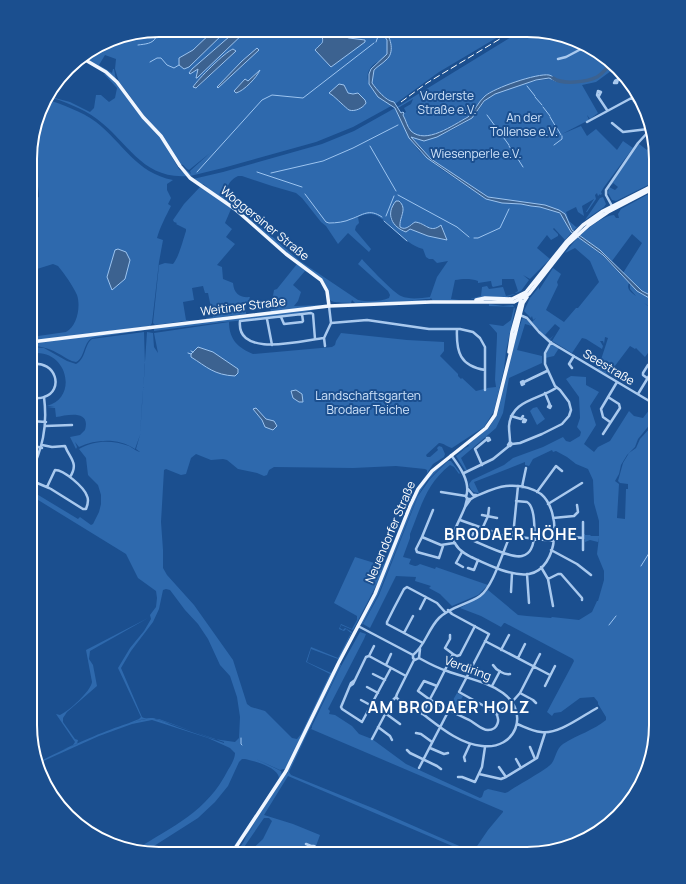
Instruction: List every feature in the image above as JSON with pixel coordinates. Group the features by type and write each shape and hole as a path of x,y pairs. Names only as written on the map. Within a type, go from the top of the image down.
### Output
{"main road":[{"name":"Woggersiner Straße","path":"87,61 106,72 118,82 143,117 161,136 180,166 190,178 235,209 254,224 286,254 321,280 327,291 329,306"},
{"name":"Weitiner Straße","path":"460,302 485,298 504,299 527,293 577,232 613,208 649,188"},
{"name":"Weitiner Straße","path":"613,208 649,190"},
{"path":"516,297 522,301 527,293"},
{"name":"Weitiner Straße","path":"37,341 329,306 357,304 522,301"},
{"name":"Neuendorfer Straße","path":"518,315 518,307 522,301"},
{"name":"Neuendorfer Straße","path":"236,847 281,779 374,594 416,493 430,472 486,428 494,418 499,404 508,364 511,340 522,301"},
{"path":"514,302 518,307"}],"street":[{"path":"558,59 566,57 580,49"},
{"path":"599,96 607,110"},
{"path":"587,122 607,110 633,98"},
{"path":"612,123 623,132 645,129"},
{"path":"613,208 606,195 606,190 638,143 646,134"},
{"path":"325,346 324,338 331,324 329,306"},
{"path":"315,339 312,313 240,321 242,332 246,339 255,344 272,345 324,338"},
{"path":"281,316 284,324 302,322 302,314"},
{"name":"Seestraße","path":"518,315 526,317 539,332 551,342 649,401"},
{"path":"266,319 272,345"},
{"path":"331,324 367,320 429,329 457,329 473,332 482,340 485,347 485,390"},
{"path":"457,329 456,345 461,356 471,366 485,370"},
{"path":"464,473 497,456 511,444 535,438 562,424 568,419 570,406 566,396 557,388 547,372 545,364 544,356 551,342"},
{"name":"Seestraße","path":"572,368 569,364 574,356"},
{"path":"37,364 45,365 51,369 55,381 49,394 44,397 37,398"},
{"path":"638,394 647,378 643,375 643,373 649,364"},
{"path":"524,382 547,372"},
{"path":"610,422 603,417 601,409 617,382"},
{"path":"511,444 509,429 513,411 518,406 557,388"},
{"path":"545,393 550,405"},
{"path":"37,458 42,446 46,422 44,397"},
{"path":"603,434 620,408 619,404 608,397"},
{"path":"511,416 523,419"},
{"path":"37,421 46,422"},
{"path":"45,426 72,425"},
{"path":"482,464 475,449 487,439"},
{"path":"37,446 51,447 65,446 74,466 74,471 70,477"},
{"path":"441,492 469,496 481,495 500,488 518,486 537,492 544,497 553,518 555,535 547,559 541,567 534,572 527,574 512,573 478,560 462,552 458,548 454,543 454,535 469,496 464,473 451,455"},
{"path":"537,492 556,466 562,470"},
{"path":"522,487 526,468"},
{"path":"37,483 47,487 86,510 88,502 87,494 70,477 55,470 47,487"},
{"path":"548,504 582,482"},
{"path":"414,660 433,625 447,611 476,598 484,592 489,584 511,536 518,486"},
{"path":"477,526 471,539 516,557 523,556 531,550 533,539 534,522 532,506 527,502 516,501"},
{"path":"553,518 574,516 578,512 577,505"},
{"path":"483,527 488,516 488,508"},
{"path":"433,510 416,549 417,552 439,558 443,546"},
{"path":"482,515 497,518"},
{"path":"460,520 511,536 554,541"},
{"path":"583,522 583,550"},
{"path":"555,535 583,538"},
{"path":"422,537 443,546 454,543"},
{"path":"551,550 577,564 591,575"},
{"path":"462,552 456,563 464,567"},
{"path":"468,568 474,570 478,560"},
{"path":"541,567 548,579 554,606"},
{"path":"510,592 512,573"},
{"path":"527,574 529,603"},
{"path":"548,579 561,574 582,598 582,600"},
{"path":"423,643 404,634 387,623 406,587 437,603 452,614 488,633 459,693 497,714"},
{"path":"420,609 426,597"},
{"path":"404,634 413,616"},
{"name":"Verdiring","path":"357,626 417,655 444,670 492,686 503,693 512,702"},
{"path":"450,635 450,639 445,648 457,656 460,655 475,626"},
{"path":"501,650 509,635"},
{"path":"485,641 550,675"},
{"path":"518,658 525,644"},
{"path":"374,646 369,656 366,657 355,680 350,686 341,706 342,709 362,722 391,668"},
{"path":"386,665 392,654"},
{"path":"422,714 453,654"},
{"path":"396,697 440,728 470,744 486,747 496,746 506,741 512,735 517,724 516,710 512,702 520,693 540,654"},
{"path":"372,739 385,713 396,697 414,660 413,658 417,655"},
{"path":"369,656 406,676"},
{"path":"493,665 500,671 510,674"},
{"path":"544,686 555,666"},
{"path":"492,686 500,671"},
{"path":"373,674 385,680"},
{"path":"437,686 424,681 418,691 429,699 486,730 492,729 496,726 498,722 497,714"},
{"path":"367,687 378,693"},
{"path":"520,693 536,703"},
{"path":"360,700 385,713 400,724"},
{"path":"497,714 504,708"},
{"path":"517,724 534,731 545,733 564,726 597,708"},
{"path":"419,768 449,710"},
{"path":"378,727 390,736 392,740"},
{"path":"416,733 421,734 432,742"},
{"path":"479,774 501,779 521,768 538,756 545,733"},
{"path":"464,761 464,757 470,744"},
{"path":"458,777 474,782 479,774 484,760 486,747"},
{"path":"430,748 444,754 448,753"},
{"path":"530,748 535,759"},
{"path":"407,750 441,769"},
{"path":"516,759 521,768"},
{"path":"499,767 506,777"},
{"path":"306,844 316,847"}],"green space":[{"path":"151,37 207,37 193,50 179,58 179,65 184,69 189,67 220,37 229,37 192,69 189,73 190,74 198,69 197,78 240,37 323,37 324,40 315,50 331,67 365,41 344,37 385,37 387,40 387,54 384,58 372,66 368,72 368,78 372,89 382,99 393,105 353,127 316,142 190,176 182,166 191,174 190,171 210,153 189,170 180,164 162,136 144,116 119,82 115,69 116,59 105,55 99,65 112,73 114,69 116,80 88,60 98,53 120,43","holes":["257,48 259,50 217,88 242,61","233,49 236,51 197,88 193,87 212,66","260,70 238,93 234,91 245,79 248,81","339,84 344,85 348,93 358,93 366,103 359,109 349,110 330,93"]},
{"path":"498,37 439,72 395,104 381,94 372,83 374,70 389,57 391,42 389,38"},
{"path":"511,37 543,38 573,46 588,53 611,71 596,82 582,85 598,113 590,119 587,115 589,120 562,134 581,126 587,136 596,129 617,150 623,141 633,148 604,187 601,192 602,194 598,196 597,193 595,195 596,199 587,212 594,199 582,206 584,216 578,212 576,207 566,212 569,221 576,227 578,226 573,231 565,214 541,205 488,197 431,159 411,136 423,139 440,135 457,127 475,115 486,100 494,94 511,87 530,82 555,79 552,76 528,79 499,88 486,95 468,117 447,129 432,135 417,135 411,131 407,125 402,115 406,112 404,108 411,104 413,99 398,108 397,107"},
{"path":"105,73 117,83 160,137 179,169 187,176 158,172 147,166 97,119 79,108 53,98 70,102 90,112 94,108 96,95 101,95 109,102 115,98 117,88 104,74"},
{"path":"52,101 90,118 106,130 139,164 149,171 173,180 167,184 167,190 171,198 168,204 171,206 157,238 163,240 152,323 150,326 37,340 37,336 66,332 70,329 77,316 79,305 75,291 58,266 53,264 37,269 37,198 39,197 37,179 38,143 43,120","holes":["115,250 118,284 112,289 107,277"]},
{"path":"395,108 409,138 420,152 441,169 486,199 502,203 521,203 558,212 563,217 571,233 565,240 554,228 553,229 558,236 551,240 547,235 537,248 550,259 530,279 523,275 529,280 521,291 516,293 518,291 514,279 502,279 502,285 493,287 491,281 478,283 478,281 475,280 463,279 455,280 451,299 459,300 433,301 431,298 415,299 426,301 355,303 352,300 351,303 337,302 330,300 324,282 276,244 248,218 206,188 207,187 203,184 202,185 193,179 322,144 354,131","holes":["238,176 296,193 326,226 338,244 348,233 369,252 371,249 355,230 359,223 358,217 371,214 382,219 408,242 423,249 426,257 429,259 433,259 437,263 448,261 437,277 430,297 412,298 401,296 387,285 362,259 358,264 388,291 390,295 389,298 378,301 358,300 300,261 229,199 227,196 228,186 232,180","396,201 403,213 399,223 400,227 407,228 411,224 421,223 431,228 442,226 447,240 428,236 410,229 401,230 390,219 391,210"]},
{"path":"639,144 647,150 649,148 649,184 616,201 612,200 608,193 609,187 615,190 618,187 613,183 612,185 611,184"},
{"path":"200,187 220,199 242,217 231,209 225,223 232,229 226,237 235,244 217,265 222,267 223,279 233,283 236,293 243,297 250,297 246,307 246,314 206,319 213,317 208,293 205,293 203,286 192,288 194,300 183,302 186,320 193,320 155,325 153,323 159,265 165,263 173,264 179,253 186,231 186,229 176,224 177,223 173,220 184,204"},
{"path":"649,194 649,294 642,291 623,273 642,243 632,234 612,261 600,250 580,236 591,226 606,217 614,215 616,218 619,218 618,214 621,209"},
{"path":"603,197 606,204 604,207 585,220 600,198"},
{"path":"578,237 603,256 629,283 629,289 632,293 636,296 630,289 630,284 637,291 649,298 649,306 644,303 649,307 649,352 645,357 636,348 635,349 630,346 608,375 598,369 608,338 605,337 604,344 603,341 600,341 603,346 602,349 582,338 572,353 552,341 560,328 555,324 545,335 550,339 554,335 550,340 539,332 540,330 536,328 532,322 536,318 533,320 532,316 531,318 524,311 530,298 539,287 539,290 553,268 561,274 557,282 558,285 546,310 564,322 576,308 578,308 599,282 590,261 575,248 565,253"},
{"path":"297,264 311,274 305,271 293,285 301,292 298,301 294,306 323,305 271,312 268,299 271,300 274,290 277,289"},
{"path":"487,286 489,289 503,287 506,296 515,294 507,297 470,299 481,296 482,287"},
{"path":"489,304 503,306 513,305 514,307 489,306"},
{"name":"Landschaftsgarten Brodaer Teiche","path":"514,307 515,309 506,351 504,369 494,411 484,427 452,448 439,443 426,455 427,457 430,457 438,450 437,448 439,446 442,447 445,454 444,457 433,464 415,492 379,580 353,630 341,625 340,628 343,630 345,628 352,632 338,662 338,659 311,649 307,662 331,673 337,664 285,770 280,770 256,759 281,771 282,775 235,847 233,847 279,778 278,774 270,768 245,759 242,759 239,762 228,786 215,802 198,818 153,847 142,846 188,817 210,797 220,785 234,760 235,753 230,748 208,738 152,720 132,724 99,736 43,761 96,735 130,723 144,720 154,719 160,720 224,743 216,739 235,742 239,738 240,717 237,697 230,676 220,665 208,639 198,624 170,590 166,589 163,590 159,609 153,622 131,651 121,668 142,717 150,718 129,723 141,717 118,668 130,648 144,631 151,619 150,615 156,607 156,591 138,578 126,554 37,499 37,494 78,519 80,517 91,525 93,524 99,512 101,495 98,485 88,475 86,458 79,449 91,444 110,442 129,446 140,452 136,449 140,435 147,332 153,333 154,347 158,353 154,333 229,322 229,328 235,342 243,349 253,354 332,347 335,345 341,333 407,340 444,342 444,351 440,356 461,379 462,378 476,391 484,389 485,391 487,388 496,387 497,333 489,324 503,326 511,320","holes":["196,454 211,460 227,460 238,469 264,476 267,475 269,470 274,467 353,468 396,466 427,470 427,473 413,495 384,564 381,565 355,557 334,603 357,616 357,620 352,629 341,624 339,629 344,631 346,629 351,633 338,658 311,647 306,662 330,674 301,734 297,739 292,738 265,711 251,707 247,704 233,660 194,605 167,575 163,568 161,522 164,470 166,469 181,475 186,474 191,458"]},
{"path":"307,309 314,310 291,315 223,322 223,320"},
{"path":"523,318 532,326 525,324 517,350 542,356 542,363 509,378 503,413 496,428 461,458 467,470 465,470 456,456 466,448 456,454 469,446 468,444 490,426 497,415 520,322 518,332"},
{"path":"223,320 223,322 154,331 154,328"},
{"path":"145,330 92,338 87,343 79,360 76,362 50,350 37,347 37,342"},
{"path":"144,332 145,365 140,435 135,449 115,441 100,441 79,447 75,442 77,447 76,449 70,437 80,435 85,430 85,419 77,415 56,417 55,408 47,408 55,407 47,406 57,401 63,394 66,385 65,376 55,359 46,354 37,353 37,347 44,348 67,361 76,364 82,359 89,342 92,339"},
{"path":"551,344 559,348 554,356 545,358 547,351"},
{"path":"571,376 586,377 586,385 599,392 590,406 596,425 584,444 594,452 598,447 610,441 629,411 634,416 643,418 649,410 649,426 638,439 635,447 629,453 636,448 640,439 649,429 649,733 647,748 643,764 628,793 607,817 595,826 566,841 550,845 535,847 476,847 503,811 311,729 309,730 312,728 340,668 360,632 366,634 328,709 330,711 329,714 335,715 352,726 359,734 372,739 406,764 480,798 482,797 484,791 488,789 505,793 508,792 549,766 552,763 557,751 563,744 596,727 606,720 606,717 594,697 580,698 561,712 554,713 552,716 547,712 574,661 573,659 505,623 501,627 481,616 460,608 478,598 488,590 518,615 579,620 592,612 598,601 604,580 604,571 597,554 599,537 598,542 590,540 585,542 585,539 583,539 583,534 599,536 599,521 594,503 593,480 588,469 576,464 556,451 553,452 552,450 533,459 529,466 525,465 525,462 474,482 479,493 472,490 469,484 472,480 504,465 513,458 543,447 563,437 566,441 570,442 580,436 581,432 577,427 580,418 579,397 566,379","holes":["629,453 623,463 618,481 620,483 628,484 628,489 626,489 625,519 617,518 619,484 615,481 619,474 621,465"]},
{"path":"537,407 545,419 537,425 530,411"},
{"path":"447,461 427,481 418,495 378,595 362,625 361,623 417,494 430,474"},
{"path":"448,461 451,461 460,473 459,474 454,467 450,465 435,480 425,496 410,534 403,557 411,559 409,564 412,565 416,566 420,564 435,569 436,567 488,585 478,595 452,606 440,594 429,588 431,586 415,581 416,577 396,576 370,628 363,624 379,595 418,496 430,479"},
{"path":"148,618 90,651 89,659 93,665 97,686 67,712 63,718 63,722 75,739 78,740 77,744 62,750 73,745 75,742 56,714 60,715 69,709 91,686 92,682 86,650"},
{"path":"339,664 341,665 295,758 309,730 289,772 291,775 375,809 462,847 455,847 288,776 264,815 293,824 320,835 316,846 254,847 263,839 272,821 269,818 264,818 244,847 240,847 248,831 285,773 287,774"},
{"path":"457,693 463,696 454,712 449,709"},
{"path":"156,719 159,719 193,732"}],"shaded area":[{"path":"207,37 220,37 189,67 184,69 179,65 179,58 193,50"},
{"path":"229,37 240,37 197,78 198,69 190,74 189,73"},
{"path":"323,37 346,37 365,40 365,42 331,67 315,50 323,39"},
{"path":"385,37 388,37 391,46 389,57 374,70 372,83 379,92 394,102 401,113 404,113 403,115 408,128 417,135 432,135 455,125 468,117 485,96 497,89 535,76 552,76 556,81 549,78 536,80 495,94 484,101 472,118 437,137 424,141 411,137 431,159 488,197 545,205 565,214 572,230 600,250 642,291 649,294 649,298 637,291 603,255 571,232 560,213 540,207 502,203 486,199 427,158 409,138 395,108 378,97 369,84 369,74 371,69 387,54 387,40"},
{"path":"257,48 259,50 218,88 217,87 242,61"},
{"path":"233,49 236,51 196,88 193,87 212,66"},
{"path":"260,70 246,87 236,93 234,91 245,79 248,81"},
{"path":"339,84 344,85 348,93 358,93 365,100 365,105 356,110 349,110 329,93"},
{"path":"396,201 399,201 403,207 400,227 406,228 415,222 431,228 441,225 447,240 428,236 410,229 406,232 397,227 392,220 391,215 391,211"},
{"path":"118,249 126,252 130,260 125,279 112,290 107,277 115,250"},
{"path":"198,347 213,352 238,369 238,373 235,376 222,374 206,367 191,357 191,354"},
{"path":"296,390 302,394 303,402 299,402 293,398 291,391"},
{"path":"256,408 266,419 274,421 277,426 273,430 265,427 262,420 253,409"}],"waterway":[{"path":"138,45 153,41 156,37"},
{"path":"376,42 378,37"},
{"path":"197,172 262,100 272,95 303,98 374,43"},
{"path":"150,62 157,58 161,58 167,65 174,68 179,65"},
{"path":"553,78 562,82 575,82 593,79 603,73 607,68"},
{"path":"527,86 535,96"},
{"path":"535,97 542,105"},
{"path":"543,107 550,116"},
{"path":"487,115 509,145"},
{"path":"550,117 556,127"},
{"path":"271,173 323,161 353,148 398,125"},
{"path":"557,128 561,135"},
{"path":"554,145 562,139 562,136"},
{"path":"370,146 396,191"},
{"path":"509,146 515,155"},
{"path":"516,156 523,167"},
{"path":"257,172 302,187"},
{"path":"305,194 326,222 329,223 346,221 366,213 373,213 382,217"},
{"path":"398,195 457,227 469,237"},
{"path":"386,216 394,196"},
{"path":"474,238 478,238 500,228 509,209"},
{"path":"384,221 407,241"},
{"path":"641,566 649,553"},
{"path":"609,625 616,616"},
{"path":"241,738 242,745"}],"railway":[{"path":"401,102 427,83 503,37"}],"district":[{"name":"BRODAER HÖHE","path":"511,534"},
{"name":"AM BRODAER HOLZ","path":"449,707"}],"park label":[{"name":"Vorderste Straße e.V.","path":"447,102"},
{"name":"An der Tollense e.V.","path":"524,124"},
{"name":"Wiesenperle e.V.","path":"476,153"}]}
